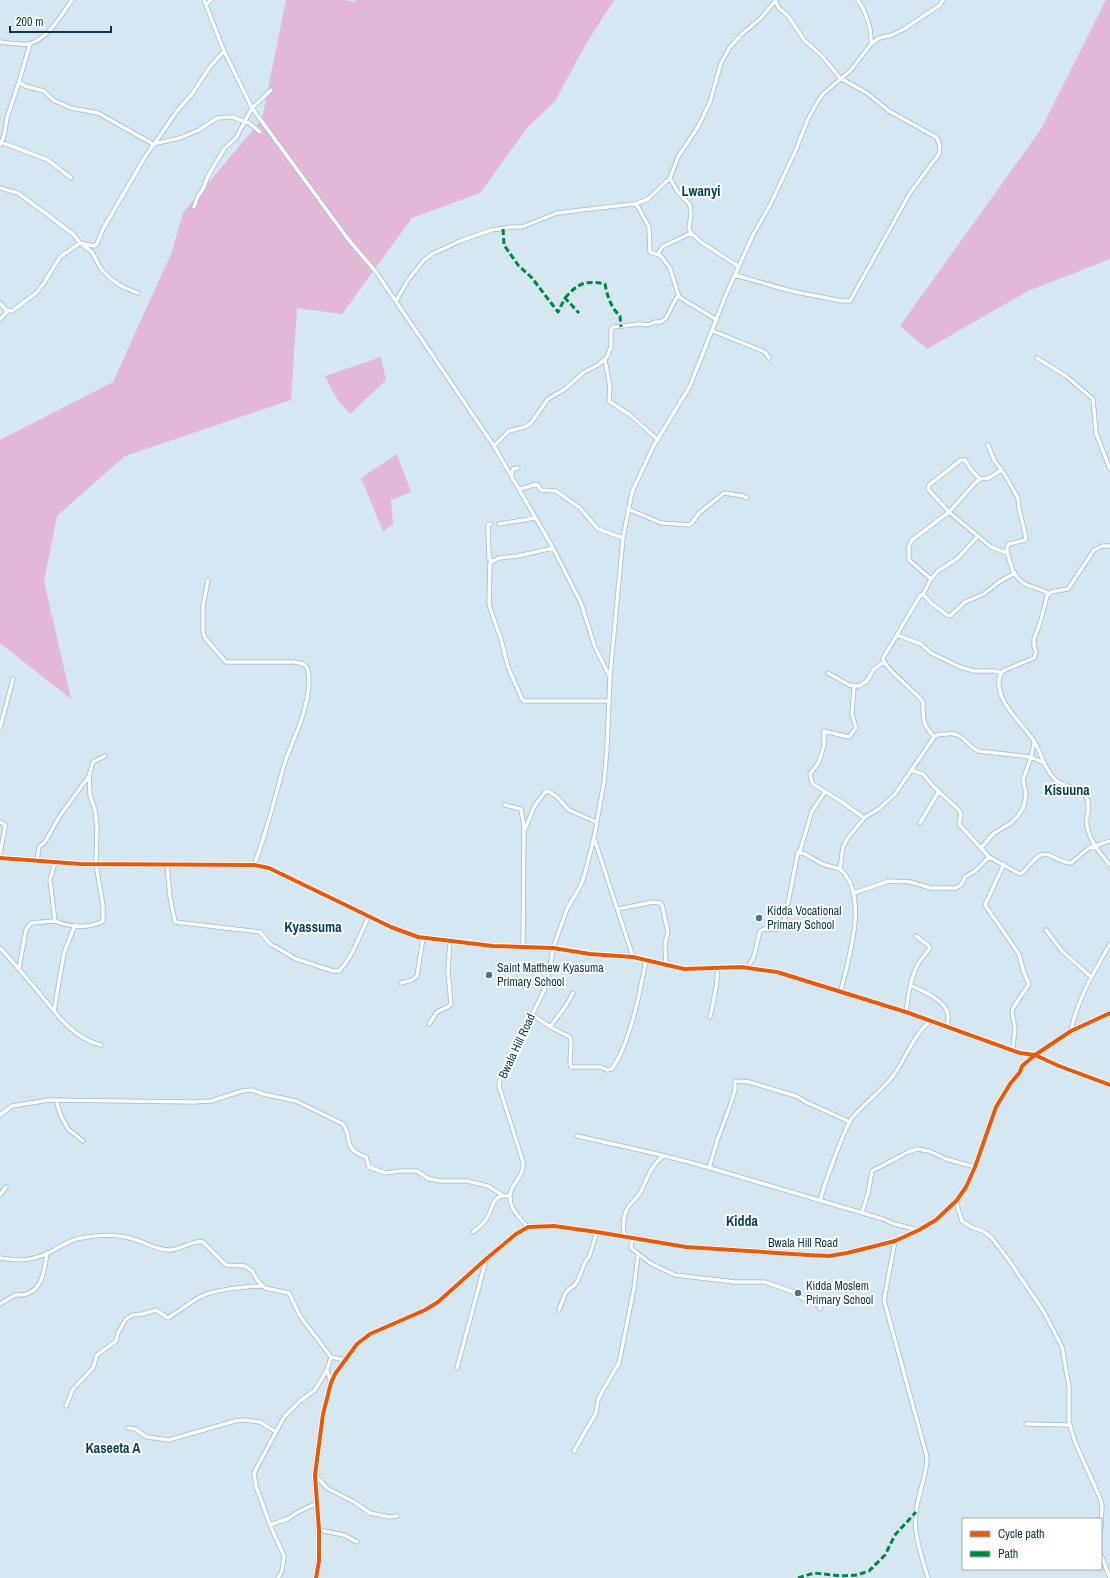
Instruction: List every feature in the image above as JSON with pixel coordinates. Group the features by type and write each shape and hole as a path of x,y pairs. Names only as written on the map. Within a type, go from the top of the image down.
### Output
{"street":[{"path":"0,42 30,44 48,32 72,0"},
{"path":"204,0 224,51 252,108 348,239 376,272 494,446 520,489 553,548 581,603 595,646 610,676"},
{"path":"206,5 211,0"},
{"path":"396,301 408,280 424,260 432,254 460,241 492,230 522,227 557,213 635,204 648,199 670,178 678,157 698,127 710,102 721,63 730,48 741,35 761,18 775,0 779,8 789,17 804,40 822,56 840,78 867,94 889,111 937,138 940,149 936,160 910,193 850,301 842,301 791,291 735,275"},
{"path":"858,0 872,32 871,44"},
{"name":"Bwala Hill Road","path":"510,1196 511,1190 522,1173 523,1162 500,1086 500,1079 548,980 552,948 565,915 581,885 594,838 604,782 610,676 623,538 632,492 658,440 690,386 738,266 795,152 808,119 823,94 851,70 871,44 879,38 892,35 904,28 940,5 944,0"},
{"path":"872,32 879,38"},
{"path":"30,44 19,82 6,118 4,136 0,144 48,160 70,178"},
{"path":"0,318 8,311 12,311 28,300 44,283 60,257 80,243 94,246 97,244 103,229 153,144 177,111 192,94 209,68 224,51"},
{"path":"19,82 25,86 44,91 53,100 71,108 98,113 153,144 180,138 199,130 217,118 232,117 244,122 260,132"},
{"path":"194,207 208,176 224,149 236,138 252,108 271,90"},
{"path":"670,178 677,191 690,205 691,214 689,229 691,233 701,242 738,266"},
{"path":"0,188 18,193 74,235 80,243 92,252 102,269 111,279 123,287 138,293"},
{"path":"635,204 649,227 649,250 652,253 658,254 662,257 672,273 678,295 695,308 717,320"},
{"path":"658,254 662,247 691,233"},
{"path":"494,446 509,431 525,427 531,423 548,399 565,389 584,372 604,360 610,353 611,329 661,322 666,318 678,295"},
{"path":"0,303 3,308 8,311"},
{"path":"713,331 765,352 769,358"},
{"path":"1037,358 1066,376 1093,399 1096,433 1110,469"},
{"path":"604,360 610,387 609,401 630,415 658,440"},
{"path":"988,445 994,460 1018,498 1026,538 1025,540 1009,544 1007,546 1007,553 1015,574 1025,585 1041,589 1049,594"},
{"path":"1001,470 989,478 980,478 972,471 965,460 961,460 929,485 928,489 948,512 994,549 1007,553"},
{"path":"512,476 513,469 518,468"},
{"path":"931,579 909,560 909,546 912,540 948,512 964,493 980,478"},
{"path":"520,489 537,484 541,490 556,492 580,508 598,529 623,538"},
{"path":"628,509 661,523 689,525 698,513 724,493 747,498"},
{"path":"499,524 536,518"},
{"path":"491,524 488,525 489,555 490,560 494,561"},
{"path":"828,674 854,687 864,684 874,669 884,662 884,658 893,645 897,635 931,579 938,571 958,558 978,536"},
{"path":"1001,673 1034,658 1036,655 1034,639 1049,594 1051,592 1068,589 1094,550 1099,547 1110,546"},
{"path":"553,548 518,556 499,558 489,565 489,604 508,667 524,701 609,701"},
{"path":"923,594 946,615 950,616 965,602 984,594 999,582 1015,574"},
{"path":"208,580 203,606 203,632 205,638 226,662 294,662 304,664 307,666 308,670 308,690 305,707 285,762 254,865"},
{"path":"897,635 921,644 931,653 960,667 974,671 995,671 1001,673"},
{"path":"884,662 923,702 922,716 929,731 934,737"},
{"path":"1001,673 1000,688 1007,707 1034,742 1044,762 1056,780 1082,792 1087,798 1089,806 1087,826 1094,845 1110,865"},
{"path":"0,728 13,679"},
{"path":"854,687 852,714 856,728 849,737 824,731 824,745 819,762 810,774 813,784 864,818"},
{"path":"840,869 843,848 847,839 864,818 880,808 895,794 936,735 955,734 962,737 973,749 978,752 1031,757 1044,762"},
{"path":"981,848 993,834 1011,823 1018,816 1024,806 1026,794 1023,780 1031,757 1034,742"},
{"path":"19,968 26,930 31,923 55,921 63,924 89,926 96,925 103,921 96,864 97,826 95,810 90,795 89,776 93,762 105,756"},
{"path":"911,770 923,774 959,810 961,814 959,824 989,857 1020,874 1024,872 1036,858 1044,854 1048,854 1064,862 1071,863 1094,845 1110,841"},
{"path":"37,861 40,847 45,842 59,817 89,776"},
{"path":"524,832 534,807 545,792 548,791 557,797 569,810 596,822"},
{"path":"920,823 939,791"},
{"path":"748,967 754,956 760,931 764,929 778,929 782,926 785,918 794,866 798,852 800,851 812,811 825,792"},
{"path":"505,805 521,809 524,832 523,947"},
{"path":"0,822 5,825 5,828 0,854"},
{"path":"594,838 633,957"},
{"path":"800,851 822,864 840,869 847,877 854,893 854,933 841,991"},
{"path":"854,893 889,881 910,882 931,888 956,888 961,885 965,877 975,872 989,857"},
{"path":"0,858 96,864 254,865 269,868 391,927 423,938 523,947 552,948 590,954 633,957 684,969 748,967 777,972 906,1012 1014,1051 1035,1055 1058,1066 1110,1085"},
{"path":"55,862 50,880 55,921"},
{"path":"167,864 170,897 175,922 260,932 271,945 296,959 333,971 338,971 342,968 352,952 369,916"},
{"path":"1004,864 985,905 1019,954 1023,970 1029,984 1013,1008 1012,1013 1015,1028 1013,1046 1014,1051"},
{"path":"618,909 653,902 660,903 662,905 668,932 666,944 666,965"},
{"path":"54,1011 64,953 75,925"},
{"path":"1046,930 1062,951 1092,977"},
{"path":"906,1012 910,985 916,967 930,948 916,936"},
{"path":"402,983 404,984 416,978 423,938"},
{"path":"429,1024 437,1012 451,1006 448,970 450,941"},
{"path":"1072,1031 1079,1005 1110,944"},
{"path":"0,948 19,968 27,980 70,1029 80,1037 101,1045"},
{"path":"532,1015 550,1027 570,1037 571,1067 601,1067 607,1070 612,1069 621,1054 630,1029 640,995 646,960"},
{"path":"710,1017 718,980 717,968"},
{"path":"910,985 937,999 946,1009 948,1016 948,1027"},
{"path":"550,1027 573,993"},
{"name":"Bwala Hill Road","path":"528,1227 554,1226 686,1247 769,1254 829,1256 895,1241 936,1220 957,1200 966,1187 975,1167 996,1107 1020,1072 1022,1066 1035,1055 1072,1031 1110,1013"},
{"path":"820,1201 824,1184 850,1122 893,1076 919,1033 924,1026 931,1021"},
{"path":"709,1168 735,1090 735,1082 737,1081 749,1082 796,1096 850,1122"},
{"path":"0,1115 12,1106 56,1100 211,1102 242,1091 252,1090 263,1094 296,1101 343,1124 346,1127 348,1142 352,1149 366,1158 369,1167 385,1173 417,1171 429,1179 441,1181 467,1181 488,1186 502,1195 510,1196 509,1200 513,1211 528,1227 516,1234 438,1302 425,1310 370,1334 357,1344 344,1360 331,1383 323,1414 315,1475 319,1530 316,1578"},
{"path":"56,1100 68,1129 83,1142"},
{"path":"577,1136 709,1168 862,1213 894,1224 919,1230"},
{"path":"862,1213 868,1193 872,1171 908,1152 917,1149 924,1150 946,1159 975,1167"},
{"path":"625,1237 623,1227 628,1207 639,1195 648,1173 663,1156"},
{"path":"0,1195 6,1187"},
{"path":"473,1232 486,1220 496,1199 502,1195"},
{"path":"957,1200 962,1221 971,1227 984,1231 1000,1248 1044,1312 1062,1347 1069,1387 1070,1425 1075,1442 1100,1498 1102,1505 1101,1518"},
{"path":"559,1310 565,1294 578,1280 585,1262 589,1257 598,1232"},
{"path":"0,1258 21,1261 47,1253 71,1240 96,1236 119,1236 133,1238 166,1250 174,1250 201,1242 206,1244 226,1265 241,1265 248,1268 262,1286"},
{"path":"632,1238 631,1248 638,1255 650,1264 675,1275 735,1282 765,1282 793,1292 819,1306 820,1309"},
{"path":"895,1241 884,1300 927,1458 926,1470 916,1512 916,1523 919,1547 928,1578"},
{"path":"0,1304 15,1295 22,1296 32,1292 42,1279 47,1253"},
{"path":"574,1451 596,1413 598,1400 619,1363 634,1288 635,1269 638,1255"},
{"path":"457,1368 486,1259"},
{"path":"66,1406 73,1389 93,1368 97,1356 116,1341 118,1333 126,1319 133,1315 144,1314 156,1310 168,1318 204,1294 249,1286 262,1286 289,1293 300,1316 331,1357 344,1360"},
{"path":"278,1578 282,1571 284,1556 254,1483 254,1476 257,1466 272,1442 284,1416 300,1401 315,1390 327,1370 331,1357"},
{"path":"327,1370 331,1383"},
{"path":"128,1428 135,1428 147,1437 170,1440 235,1421 244,1420 260,1422 276,1432"},
{"path":"1026,1424 1070,1425"},
{"path":"315,1475 326,1488 351,1500 370,1513 389,1517 397,1516"},
{"path":"270,1525 287,1519 317,1503"},
{"path":"319,1530 344,1535 357,1542"},
{"path":"1102,1558 1110,1578"}],"shaded area":[{"path":"286,0 345,0 355,2 356,0 614,0 586,44 555,101 527,128 480,193 412,218 342,314 297,308 291,400 125,456 57,516 44,581 71,699 0,643 0,440 113,382 171,254 183,213 262,119"},
{"path":"1106,0 1110,0 1110,259 1028,291 927,349 900,326 1041,129"},
{"path":"381,357 386,380 350,414 337,399 325,376"},
{"path":"397,454 411,492 391,500 393,524 383,531 361,478"}],"marked path":[{"path":"503,229 504,245 518,265 532,278 558,312 565,298 579,313"},
{"path":"565,298 574,289 583,284 593,282 605,284 610,301 620,316 621,327"},
{"path":"798,1578 814,1573 842,1576 857,1575 869,1571 885,1555 895,1535 916,1512"}],"cycle path":[{"path":"0,858 81,864 254,865 269,868 391,927 418,937 493,946 553,948 590,954 633,957 684,969 741,967 777,972 906,1012 1020,1053 1035,1055 1059,1066 1110,1085"},
{"path":"316,1578 319,1561 319,1530 315,1475 323,1414 331,1383 335,1374 357,1344 370,1334 425,1310 438,1302 486,1259 516,1234 528,1227 554,1226 686,1247 829,1256 895,1241 936,1220 957,1200 966,1187 975,1167 996,1107 1010,1084 1020,1072 1022,1066 1035,1055 1071,1031 1110,1013"}],"place":[{"name":"Kidda Vocational Primary School","path":"759,918"},
{"name":"Saint Matthew Kyasuma Primary School","path":"489,975"},
{"name":"Kidda Moslem Primary School","path":"798,1293"}],"district":[{"name":"Lwanyi","path":"701,191"},
{"name":"Kisuuna","path":"1067,790"},
{"name":"Kyassuma","path":"313,927"},
{"name":"Kidda","path":"742,1221"},
{"name":"Kaseeta A","path":"113,1448"}]}
